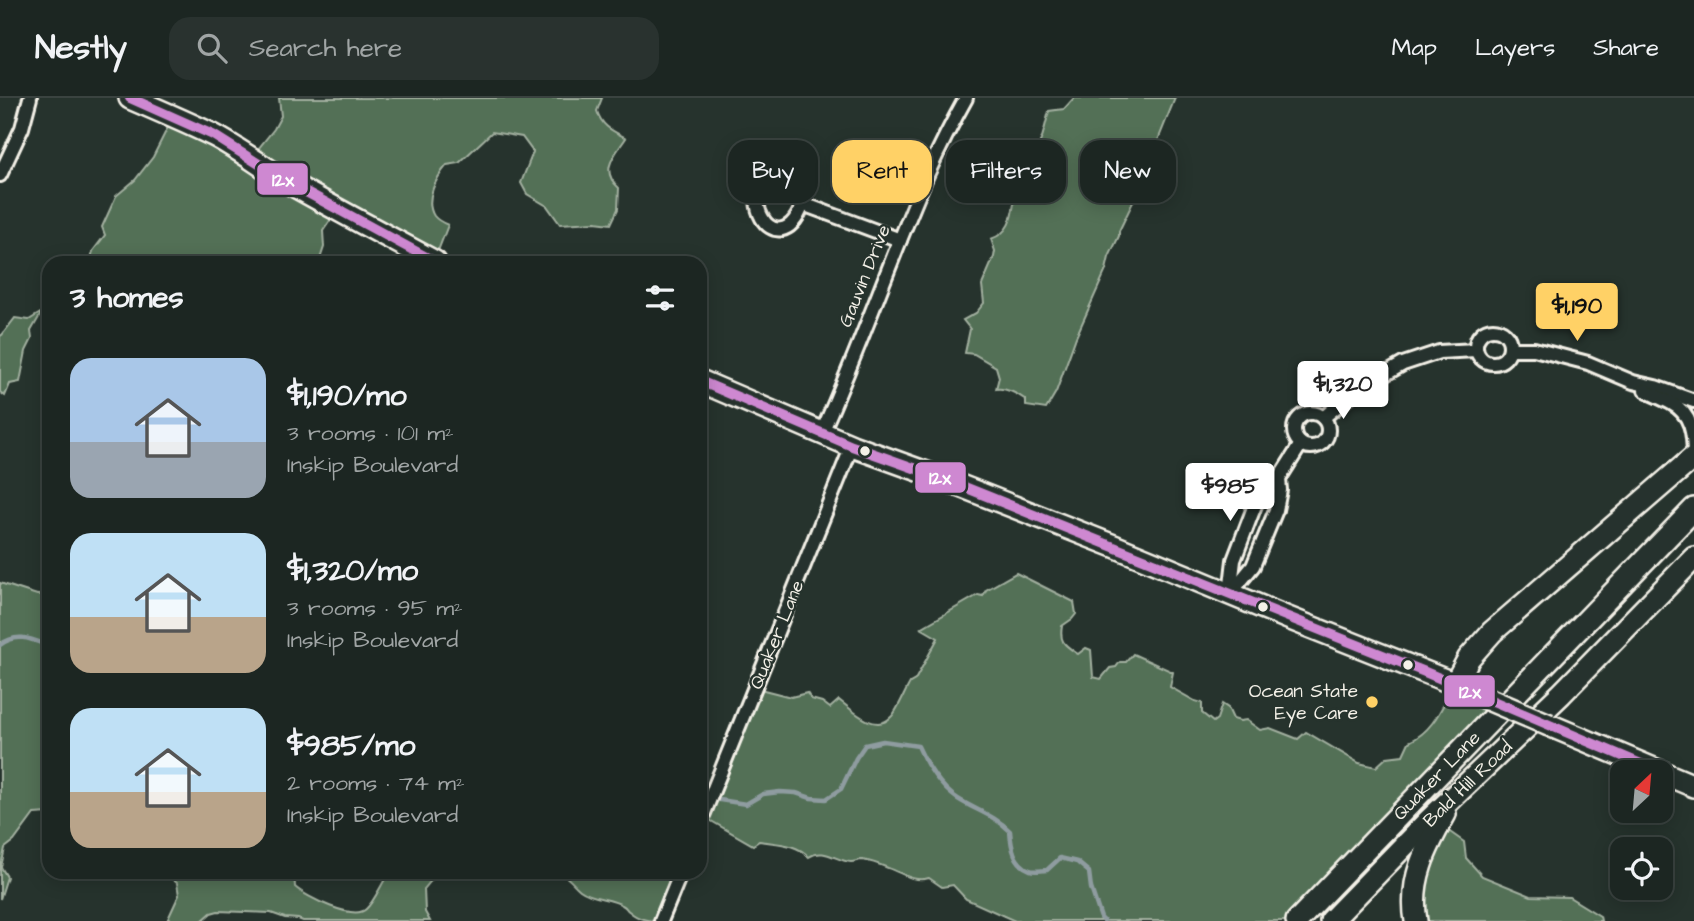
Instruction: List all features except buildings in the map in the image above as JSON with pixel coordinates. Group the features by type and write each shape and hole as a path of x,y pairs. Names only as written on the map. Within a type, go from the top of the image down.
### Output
{"main road":[{"path":"131,98 213,135 346,216 424,256"},
{"path":"707,384 852,446 942,478 1455,684 1694,786"},
{"path":"1455,684 1469,658 1492,632 1694,457"},
{"name":"Quaker Lane","path":"1297,921 1694,509"},
{"name":"Bald Hill Road","path":"1331,921 1429,820 1561,694 1694,558"},
{"path":"1416,921 1415,891 1419,868 1427,846 1456,795"}],"street":[{"path":"0,175 22,128 30,98"},
{"name":"Gauvin Drive","path":"822,432 928,173 966,98"},
{"path":"787,166 801,172 806,178 808,186 803,204 798,217 790,226 779,230 764,223 758,214 759,194 764,182 769,174 787,166"},
{"path":"803,204 900,240"},
{"path":"1492,329 1506,335 1510,349 1503,361 1494,364 1481,358 1476,350 1478,338 1492,329"},
{"path":"1510,349 1534,349 1588,363 1633,382 1694,401"},
{"path":"1323,418 1353,391 1403,364 1439,352 1476,350"},
{"path":"1633,382 1674,404 1689,418 1694,437 1694,457"},
{"path":"1308,414 1323,418 1328,432 1323,442 1310,447 1301,444 1295,435 1298,419 1308,414"},
{"path":"1230,594 1234,560 1255,505 1268,486 1279,479 1301,444"},
{"name":"Quaker Lane","path":"707,806 852,446"},
{"path":"1230,594 1252,566 1276,510 1279,479"},
{"path":"661,921 678,879"}],"green space":[{"path":"279,98 602,98 597,111 602,121 608,128 626,138 613,157 609,169 619,188 618,209 611,224 560,224 547,206 527,194 521,183 533,152 522,137 492,132 459,163 447,165 435,183 431,210 437,219 448,225 436,256 338,209 323,231 324,247 321,256 92,256 105,235 102,227 116,196 135,180 153,157 173,117 254,154 281,116"},
{"path":"1074,98 1175,98 1158,140 1080,140 1080,203 1133,203 1076,337 1056,392 1046,409 1026,406 1026,400 1019,395 996,389 999,377 996,367 974,354 965,353 970,329 963,320 976,313 984,303 982,285 995,251 991,239 1004,232 1008,226 1014,203 1066,203 1066,140 1040,140 1049,111 1064,109"},
{"path":"42,312 31,331 32,339 26,351 20,382 10,384 5,396 0,392 0,336 15,318 29,320"},
{"path":"1016,573 1074,602 1076,614 1062,626 1062,640 1078,654 1086,648 1091,650 1093,677 1101,679 1110,668 1116,667 1120,662 1126,662 1133,654 1173,672 1170,687 1202,703 1202,713 1213,722 1217,719 1222,704 1228,708 1233,719 1246,720 1260,730 1270,728 1298,739 1306,732 1359,763 1376,767 1387,757 1403,755 1409,742 1424,732 1436,719 1453,687 1495,703 1295,921 1015,921 966,899 953,885 942,887 929,878 913,878 861,860 851,862 820,853 809,857 792,847 759,841 753,845 707,819 707,784 710,785 756,688 791,697 807,693 811,699 830,708 839,700 864,719 885,722 896,711 938,638 921,628 978,595 983,596 986,590"},
{"path":"0,583 42,595 42,813 34,814 14,841 5,848 1,867 7,877 0,899"},
{"path":"1440,825 1464,842 1466,858 1482,876 1531,896 1569,897 1600,916 1601,921 1417,921"},
{"path":"172,879 294,879 295,887 319,902 341,910 360,912 369,906 385,879 432,879 424,889 425,912 430,921 303,921 271,913 218,911 202,921 167,921 179,895 177,883"},
{"path":"568,879 678,879 661,921 633,915 617,903 585,893"}],"waterway":[{"path":"0,645 18,638 42,643"},
{"path":"707,798 746,804 763,794 780,792 826,799 841,789 865,745 883,741 918,746 925,761 946,789 1010,831 1014,854 1025,867 1034,871 1047,870 1060,858 1077,862 1089,872 1091,888 1104,921"}],"transit line":[{"name":"12x","path":"130,98 213,135 286,181 424,256"},
{"name":"12x","path":"707,384 852,446 942,478 1425,672 1632,760"}],"place":[{"name":"Ocean State Eye Care","path":"1372,702"}]}
